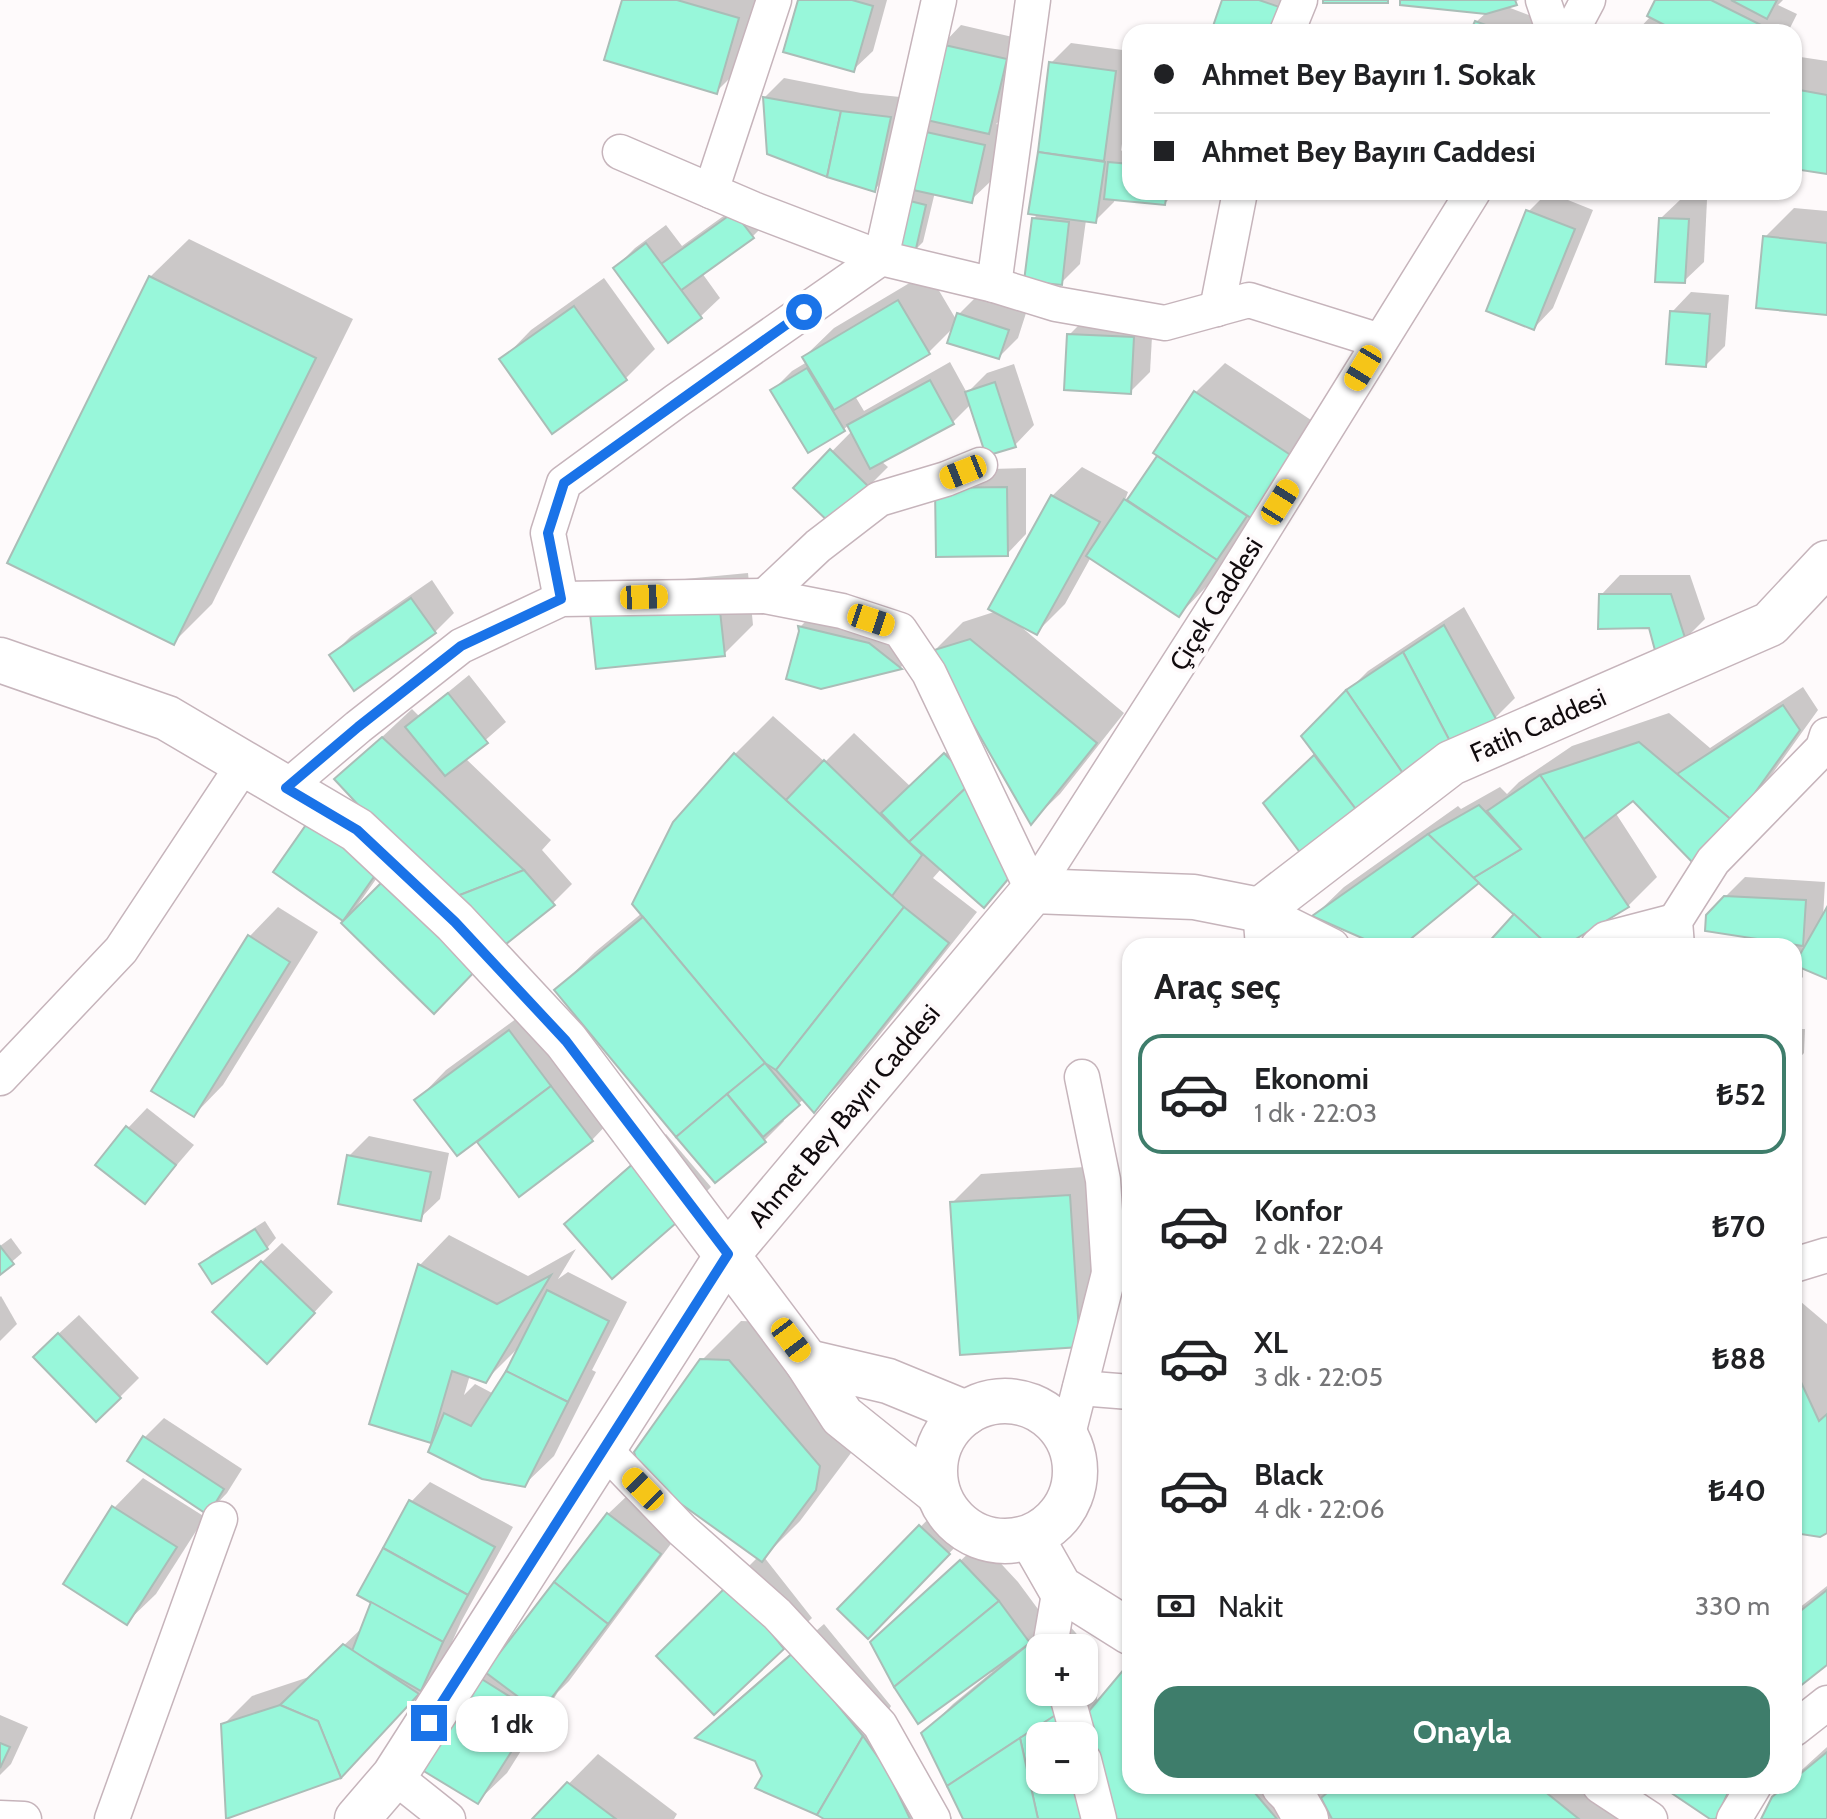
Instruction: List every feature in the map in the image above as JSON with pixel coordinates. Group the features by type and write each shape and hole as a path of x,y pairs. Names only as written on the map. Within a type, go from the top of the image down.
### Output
{"street":[{"path":"711,191 774,0"},
{"path":"561,599 548,533 564,483 881,258 939,0"},
{"path":"994,285 1033,0"},
{"path":"1290,24 1300,0"},
{"path":"1543,0 1551,24"},
{"path":"1575,24 1588,0"},
{"path":"620,152 881,258 994,285 1056,304 1165,323 1249,300 1380,341"},
{"path":"1217,309 1238,200"},
{"name":"Çiçek Caddesi","path":"1033,891 1231,582 1468,200"},
{"path":"765,596 818,546 879,499 946,479 980,465"},
{"name":"Fatih Caddesi","path":"1261,928 1451,763 1770,624 1827,563"},
{"path":"286,788 461,646 561,599 765,596 842,611 900,630 929,673 1033,891 1194,897 1261,928 1300,938"},
{"path":"0,660 167,718 357,830 455,922 566,1041 728,1254 807,1362 842,1416 938,1493"},
{"path":"1620,938 1676,934 1713,861 1823,748 1827,735"},
{"path":"0,1078 121,950 244,764"},
{"name":"Ahmet Bey Bayırı Caddesi","path":"357,1819 394,1776 728,1254 1033,891"},
{"path":"1082,1077 1103,1180 1109,1273"},
{"path":"1067,1438 1109,1273 1122,1252"},
{"path":"1802,1263 1827,1255"},
{"path":"807,1362 888,1381 966,1413"},
{"path":"1080,1388 1122,1391"},
{"path":"1009,1401 1032,1407 1052,1419 1067,1438 1075,1460 1075,1484 1067,1506 1051,1525 1031,1537 1008,1541 985,1539 965,1529 948,1513 938,1493 935,1471 938,1448 949,1429 966,1413 986,1403 1009,1401"},
{"path":"604,1449 682,1530 777,1614 880,1725 933,1819"},
{"path":"112,1819 220,1519"},
{"path":"1031,1537 1060,1588 1122,1627"},
{"path":"1052,1634 1060,1588"},
{"path":"1802,1723 1827,1703"},
{"path":"394,1776 448,1819"},
{"path":"1093,1794 1099,1819"},
{"path":"1612,1794 1650,1819"},
{"path":"1734,1819 1749,1794"},
{"path":"0,1818 24,1819"}],"building":[{"path":"622,0 677,0 739,18 717,94 604,60"},
{"path":"798,0 852,0 873,6 854,72 783,52"},
{"path":"1222,0 1259,0 1285,9 1280,24 1214,24"},
{"path":"1323,0 1388,0 1388,3 1323,3"},
{"path":"1400,0 1515,0 1517,5 1486,14 1400,5"},
{"path":"1655,0 1711,0 1759,24 1662,24 1647,16"},
{"path":"1731,0 1777,0 1767,19"},
{"path":"940,44 1007,59 989,134 922,119"},
{"path":"1049,62 1116,71 1104,161 1038,152"},
{"path":"1802,90 1827,95 1827,174 1802,170"},
{"path":"763,97 841,111 827,177 767,154"},
{"path":"841,111 891,117 875,192 827,177"},
{"path":"917,130 985,145 972,203 904,188"},
{"path":"1038,152 1105,162 1096,223 1028,214"},
{"path":"1108,162 1122,163 1122,200 1166,200 1165,205 1104,199"},
{"path":"902,199 926,205 915,253 890,248"},
{"path":"1526,210 1575,229 1534,330 1486,311"},
{"path":"734,212 754,238 680,291 661,264"},
{"path":"1032,218 1069,222 1062,285 1024,281"},
{"path":"1659,218 1689,219 1685,283 1655,282"},
{"path":"1763,236 1827,243 1827,315 1756,308"},
{"path":"646,243 702,318 668,343 613,268"},
{"path":"149,276 316,358 174,645 7,563"},
{"path":"898,300 930,354 834,410 802,357"},
{"path":"574,306 627,380 552,434 499,359"},
{"path":"1670,311 1710,314 1706,367 1666,364"},
{"path":"957,313 1009,330 999,359 947,343"},
{"path":"1067,334 1134,337 1131,394 1064,390"},
{"path":"807,368 845,431 808,453 770,390"},
{"path":"930,380 954,424 870,469 847,425"},
{"path":"995,382 1016,447 986,456 965,392"},
{"path":"1194,391 1295,458 1254,520 1153,453"},
{"path":"830,449 870,488 832,525 793,488"},
{"path":"1157,456 1247,516 1217,560 1127,500"},
{"path":"1007,487 1008,556 936,557 935,488"},
{"path":"1051,495 1100,522 1037,635 988,609"},
{"path":"1124,499 1217,560 1179,617 1086,556"},
{"path":"1599,594 1671,594 1686,641 1656,654 1649,628 1598,629"},
{"path":"411,598 436,633 354,691 329,655"},
{"path":"719,602 725,656 596,669 590,614"},
{"path":"1444,625 1496,719 1453,747 1403,652"},
{"path":"798,626 869,643 902,669 821,689 786,679"},
{"path":"970,639 1097,743 1031,825 931,651"},
{"path":"1403,652 1453,747 1404,775 1346,690"},
{"path":"1346,690 1404,775 1358,812 1301,736"},
{"path":"448,693 488,743 445,776 405,727"},
{"path":"1783,705 1800,730 1734,822 1677,774"},
{"path":"382,737 524,870 447,900 334,779"},
{"path":"1639,742 1734,822 1695,865 1633,801 1584,839 1540,775"},
{"path":"734,753 904,907 776,1070 765,1063 632,904 673,822"},
{"path":"944,753 972,782 909,842 881,813"},
{"path":"1314,755 1358,812 1302,855 1263,803"},
{"path":"824,760 922,855 892,896 786,800"},
{"path":"1540,775 1629,907 1577,938 1540,938 1473,878 1521,849 1487,811"},
{"path":"972,782 1014,872 984,908 909,842"},
{"path":"1479,805 1521,849 1473,878 1428,834"},
{"path":"308,822 378,871 343,921 273,872"},
{"path":"1428,834 1479,883 1412,938 1362,938 1312,916"},
{"path":"524,870 555,905 496,952 447,900"},
{"path":"387,877 479,967 434,1014 341,923"},
{"path":"1724,896 1806,900 1803,946 1802,938 1751,938 1705,931 1706,915"},
{"path":"904,907 949,943 814,1113 776,1070"},
{"path":"1827,907 1827,979 1802,968 1802,951"},
{"path":"1514,914 1540,938 1492,938"},
{"path":"643,917 765,1063 676,1137 554,990"},
{"path":"248,935 290,962 194,1117 151,1091"},
{"path":"509,1030 551,1086 457,1156 414,1100"},
{"path":"765,1063 800,1105 763,1137 727,1094"},
{"path":"551,1086 593,1141 519,1197 477,1142"},
{"path":"727,1094 766,1142 715,1183 676,1137"},
{"path":"126,1126 176,1165 145,1204 95,1165"},
{"path":"347,1155 431,1172 421,1221 338,1204"},
{"path":"635,1162 683,1217 612,1279 564,1224"},
{"path":"1070,1195 1080,1347 960,1355 950,1202"},
{"path":"255,1229 268,1249 212,1284 199,1264"},
{"path":"0,1246 14,1264 0,1275"},
{"path":"261,1261 315,1313 267,1364 212,1312"},
{"path":"418,1264 497,1304 551,1275 486,1383 452,1371 431,1443 369,1424"},
{"path":"547,1290 609,1321 568,1402 506,1371"},
{"path":"58,1333 121,1398 96,1422 33,1357"},
{"path":"700,1359 729,1360 820,1466 816,1490 762,1562 642,1476 634,1452"},
{"path":"506,1371 568,1402 525,1487 482,1479 428,1452 444,1413 471,1426"},
{"path":"1802,1384 1819,1421 1827,1414 1827,1533 1820,1537 1802,1534"},
{"path":"143,1436 224,1489 208,1515 127,1461"},
{"path":"409,1500 495,1547 468,1595 383,1548"},
{"path":"112,1506 177,1547 127,1625 63,1584"},
{"path":"607,1513 661,1554 608,1624 554,1582"},
{"path":"919,1525 950,1554 868,1639 837,1609"},
{"path":"383,1548 468,1595 443,1642 357,1595"},
{"path":"960,1560 999,1601 894,1687 870,1642"},
{"path":"554,1582 608,1624 540,1713 485,1672"},
{"path":"731,1582 784,1649 714,1715 656,1656"},
{"path":"1827,1590 1827,1665 1802,1685 1802,1610"},
{"path":"999,1601 1026,1638 1026,1646 918,1724 894,1687"},
{"path":"371,1602 443,1642 421,1691 352,1651"},
{"path":"343,1644 419,1694 341,1778 318,1721 280,1705"},
{"path":"1026,1646 1026,1706 1064,1706 1065,1709 1045,1722 1026,1722 1026,1734 947,1786 921,1733"},
{"path":"794,1652 863,1736 817,1815 755,1788 762,1776 755,1761 695,1738"},
{"path":"1122,1672 1122,1794 1256,1794 1277,1819 1112,1819 1098,1768 1098,1722 1085,1722 1084,1717 1093,1706 1098,1706 1098,1700"},
{"path":"480,1678 536,1713 478,1804 422,1770"},
{"path":"280,1705 318,1721 341,1778 226,1819 221,1724"},
{"path":"1065,1709 1068,1722 1045,1722"},
{"path":"1026,1734 1026,1765 1020,1738"},
{"path":"863,1736 887,1770 910,1819 824,1819 817,1815"},
{"path":"1020,1738 1026,1765 1026,1794 1032,1794 1038,1819 963,1819 947,1786"},
{"path":"0,1743 10,1747 0,1768"},
{"path":"1827,1752 1827,1819 1761,1819 1776,1794 1802,1794 1802,1772"},
{"path":"567,1782 616,1819 532,1819"},
{"path":"1032,1794 1086,1794 1092,1819 1038,1819"},
{"path":"1326,1794 1548,1794 1579,1819 1332,1819 1321,1798"},
{"path":"1673,1794 1727,1794 1716,1819 1710,1819"}],"route":[{"path":"429,1723 728,1254 566,1041 455,922 357,830 286,788 461,646 561,599 548,533 564,483 804,312"}]}
